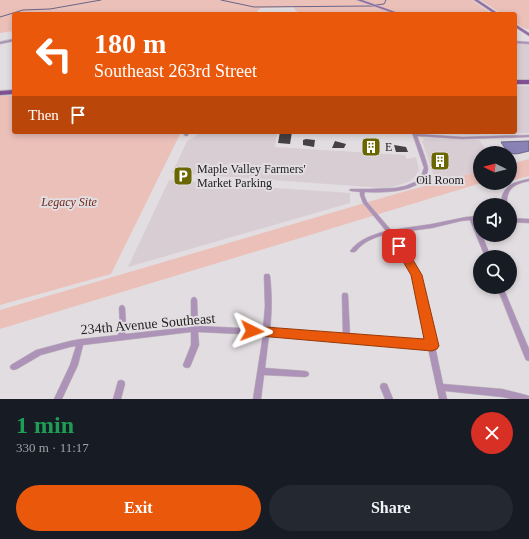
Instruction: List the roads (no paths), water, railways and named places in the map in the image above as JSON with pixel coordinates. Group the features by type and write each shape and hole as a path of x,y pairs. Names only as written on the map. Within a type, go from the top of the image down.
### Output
{"main road":[{"path":"359,0 393,12"},
{"path":"476,0 494,12"},
{"path":"517,26 529,34"},
{"path":"517,83 529,83"},
{"path":"0,93 12,92"}],"street":[{"path":"0,43 12,40"},
{"path":"517,42 529,43"},
{"path":"351,190 363,191 403,188 412,186 423,177 426,168 415,134 499,137 529,136"},
{"path":"505,198 505,193 508,188 517,183 529,180"},
{"path":"363,191 362,195 365,202 390,232 416,275 443,399"},
{"path":"352,251 360,242 390,232 438,225 459,219 472,218 485,250"},
{"path":"517,220 529,221"},
{"path":"257,399 269,296 267,276"},
{"path":"503,294 529,358"},
{"path":"345,295 347,338"},
{"path":"187,365 195,344 194,300"},
{"path":"121,338 123,326 122,308"},
{"name":"234th Avenue Southeast","path":"14,367 39,352 81,342 195,329 265,332 432,346"},
{"path":"58,399 74,365 81,342"},
{"path":"261,371 305,374"},
{"path":"117,399 121,384"},
{"path":"384,387 389,399"},
{"path":"440,387 502,393 526,399"}],"waterway":[{"path":"16,12 23,10 50,9 101,0"},
{"path":"221,0 254,7 374,6"},
{"path":"376,5 384,4 386,0"},
{"path":"0,17 12,13"}],"place":[{"name":"E","path":"371,147"},
{"name":"Oil Room","path":"440,161"},
{"name":"Maple Valley Farmers' Market Parking","path":"183,176"}],"park label":[{"name":"Legacy Site","path":"69,202"}]}
